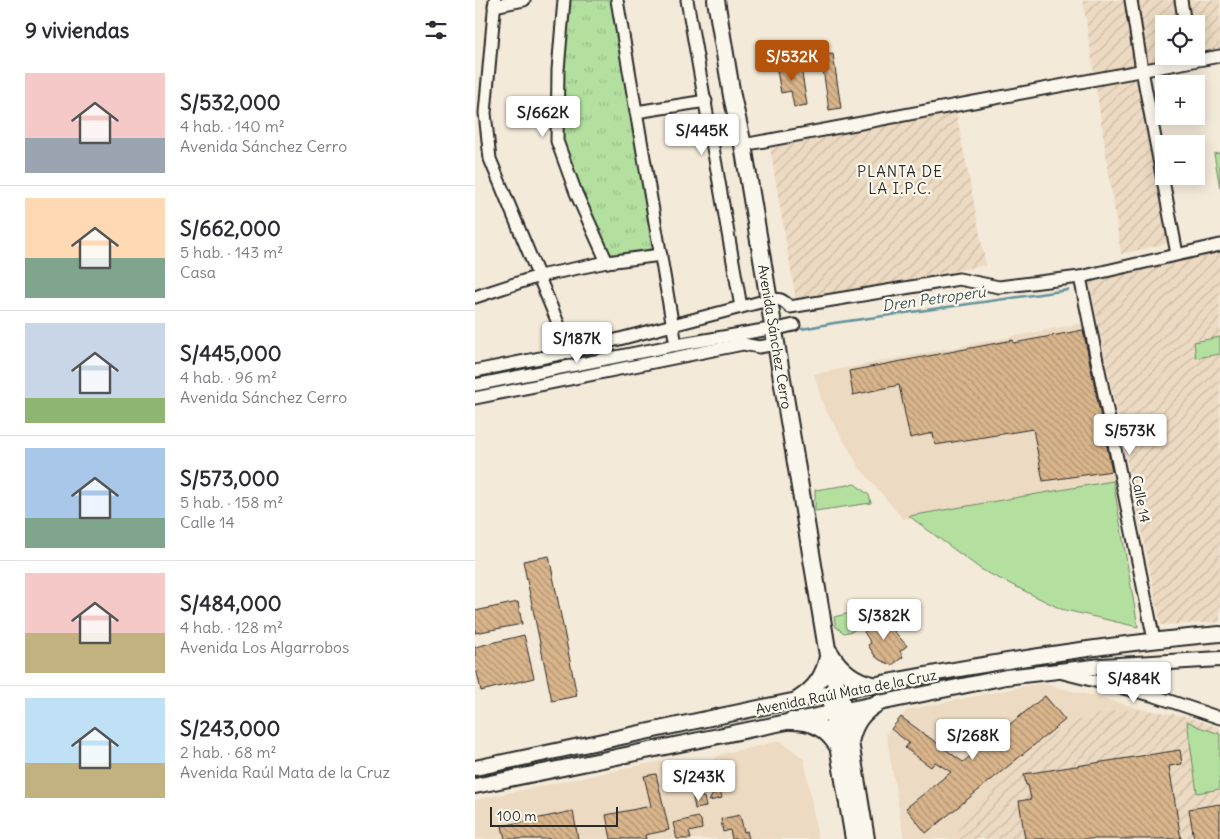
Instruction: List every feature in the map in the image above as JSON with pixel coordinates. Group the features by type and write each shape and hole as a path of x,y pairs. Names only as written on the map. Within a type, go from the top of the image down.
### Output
{"highway":[{"name":"Avenida Sánchez Cerro","path":"716,0 732,96 743,145 834,692 866,839"},
{"path":"828,651 836,663 849,675 861,682 873,685"},
{"path":"799,700 815,687 824,672 828,651"},
{"path":"791,721 810,722 817,725 844,744 860,717 866,710 878,703"},
{"name":"Avenida Sánchez Cerro","path":"844,744 854,839"}],"main road":[{"name":"Avenida Raúl Mata de la Cruz","path":"475,768 834,692 959,669 1064,652 1154,640 1220,634"},
{"name":"Avenida Raúl Mata de la Cruz","path":"475,786 1006,677 1102,666 1220,659"},
{"path":"946,689 933,690 926,688 925,684 943,674 959,669"}],"street":[{"path":"524,0 494,3 480,113 492,167 570,352"},
{"path":"564,0 557,70 557,141 575,193 607,262"},
{"path":"617,0 676,345"},
{"path":"687,0 741,307"},
{"path":"1131,0 1142,70 1177,254"},
{"path":"1181,0 1184,15"},
{"path":"1205,57 1220,56"},
{"path":"743,145 1162,65"},
{"path":"636,112 706,102"},
{"path":"475,371 570,352 778,298 790,307 959,279 999,287 1081,276 1220,245"},
{"path":"475,297 539,276 607,262 661,255"},
{"name":"Calle 14","path":"1081,276 1154,640"},
{"path":"781,328 794,325"},
{"path":"475,385 676,345 764,330"},
{"path":"475,398 743,344 759,347 776,344"},
{"path":"1054,672 1082,677 1155,696 1220,718"}],"shaded area":[{"path":"1083,0 1220,0 1220,51 1205,54 1205,15 1155,15 1155,63 1137,66 1155,166 1155,185 1159,185 1169,243 1121,254"},
{"path":"956,112 986,265 796,300 770,148"},
{"path":"1220,243 1220,622 1161,625 1087,270"},
{"path":"1084,323 1114,481 903,519 859,467 823,405 814,374"},
{"path":"1041,683 1147,710 1103,712 1078,720 1053,733 969,811 953,839 904,839 886,733 907,710"},
{"path":"1147,710 1185,716 1220,728 1220,839 953,839 969,811 993,783 1053,733 1079,720 1103,712"},
{"path":"781,741 804,759 818,839 475,839 475,800 666,760 675,760 682,763 686,770 693,797 699,795 702,798 718,791 712,770 715,758 721,754"}],"green space":[{"path":"568,0 612,0 658,248 612,257 574,184 559,127"},
{"path":"1220,153 1220,188 1214,154"},
{"path":"1220,337 1220,354 1196,358 1194,342"},
{"path":"1113,481 1138,627 1061,609 982,570 909,516"},
{"path":"855,484 869,495 871,503 815,511 815,490"},
{"path":"854,612 863,624 853,631 844,633 836,627 834,617"},
{"path":"1187,721 1220,734 1220,789 1197,793"}],"building":[{"path":"833,54 841,108 829,110 821,55"},
{"path":"800,61 807,105 794,107 791,91 781,93 776,65"},
{"path":"1083,330 1112,471 1043,481 1033,429 935,445 933,433 910,438 899,385 853,395 849,371 1013,340 1014,343"},
{"path":"549,556 577,696 552,701 523,561"},
{"path":"518,602 522,624 475,633 475,611"},
{"path":"881,616 907,646 900,651 903,657 892,665 875,656 868,645 871,643 864,632 866,630 864,626"},
{"path":"524,635 534,678 481,691 475,663 475,647"},
{"path":"1045,696 1065,720 926,833 906,808 951,772 935,762 931,767 905,748 909,743 891,729 901,717 963,762"},
{"path":"1180,750 1182,764 1169,766 1181,839 1025,839 1019,801 1031,799 1024,774"},
{"path":"656,774 669,830 645,835 646,839 611,839 606,815 651,806 644,776"},
{"path":"720,790 722,798 709,801 714,792"},
{"path":"699,795 704,797 706,807 695,809 693,797"},
{"path":"1220,804 1220,839 1194,839 1189,809"},
{"path":"573,811 578,839 505,839 502,826"},
{"path":"740,815 744,832 747,831 749,839 732,839 730,830 723,832 721,819"},
{"path":"698,817 701,820 702,829 689,832 691,839 677,839 673,823"}],"waterway":[{"name":"Dren Petroperú","path":"802,329 1068,290"}],"district":[{"name":"PLANTA DE LA I.P.C.","path":"900,180"}]}
